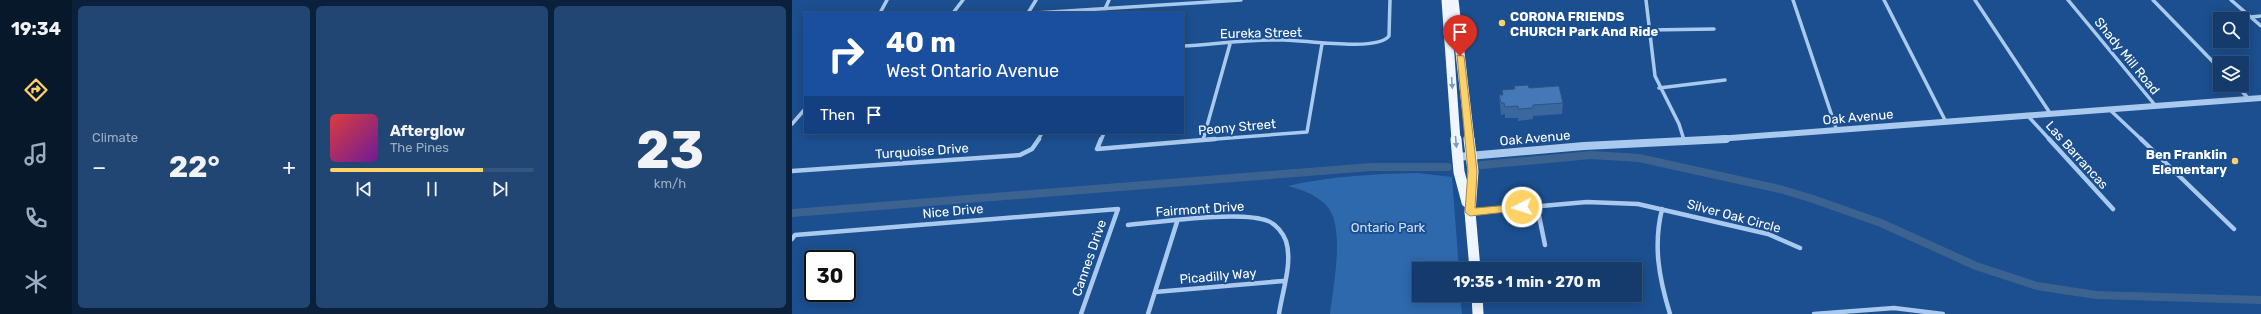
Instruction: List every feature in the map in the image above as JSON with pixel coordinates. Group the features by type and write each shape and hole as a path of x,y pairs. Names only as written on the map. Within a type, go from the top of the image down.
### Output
{"main road":[{"path":"1446,0 1458,157 1470,212"},
{"path":"1454,0 1473,171 1470,212 1474,262"},
{"path":"1477,302 1478,314"}],"street":[{"path":"881,12 887,0"},
{"path":"954,12 963,0"},
{"path":"1029,12 1036,0"},
{"path":"1105,9 1109,0"},
{"path":"1052,12 1180,2 1241,0"},
{"name":"Eureka Street","path":"1184,46 1284,40 1337,45 1386,40 1389,36 1390,0"},
{"path":"1646,0 1652,64 1659,88 1672,108 1684,140"},
{"path":"1793,0 1838,131"},
{"path":"1884,0 1946,122"},
{"path":"1975,0 2050,113"},
{"name":"Shady Mill Road","path":"2068,0 2155,105"},
{"path":"2153,0 2213,62"},
{"path":"2231,0 2261,26"},
{"path":"2251,17 2261,16"},
{"path":"1649,30 1714,28"},
{"path":"1203,140 1230,44"},
{"name":"Peony Street","path":"1104,134 1097,149 1306,132 1322,44"},
{"path":"1659,88 1725,80"},
{"path":"2243,92 2249,98"},
{"name":"Oak Avenue","path":"1458,157 1584,146 1684,140 1735,139 2050,113 2261,98"},
{"path":"2109,109 2234,229"},
{"path":"792,124 804,110"},
{"name":"Las Barrancas","path":"2027,115 2113,209"},
{"path":"799,116 804,116"},
{"name":"Turquoise Drive","path":"792,171 1020,155 1031,152 1037,146 1042,134"},
{"name":"Silver Oak Circle","path":"1470,212 1537,206 1610,202 1638,204 1768,234 1800,248"},
{"path":"1537,206 1545,245"},
{"name":"Nice Drive","path":"793,236 1118,209"},
{"name":"Cannes Drive","path":"1081,314 1118,209"},
{"path":"1662,209 1654,248 1661,286 1670,314"},
{"name":"Fairmont Drive","path":"1128,225 1234,217 1252,217 1267,220 1283,235 1287,247 1279,314"},
{"path":"1148,314 1177,222"},
{"name":"Picadilly Way","path":"1154,292 1284,281"},
{"path":"1814,314 1882,307 1923,309 1943,314"}],"green space":[{"name":"Ontario Park","path":"1417,173 1452,177 1458,262 1412,262 1412,302 1461,302 1462,314 1330,314 1337,257 1337,241 1332,214 1326,205 1313,195 1288,186 1336,178"}],"building":[{"path":"1528,85 1529,88 1559,86 1563,103 1533,105 1533,108 1518,109 1518,106 1505,107 1504,103 1501,103 1499,95 1503,95 1502,90 1515,89 1514,86"}],"waterway":[{"path":"1482,165 1591,155 1639,158 1780,189 1813,199 1881,223 1976,266 2037,286 2096,295 2261,300"},
{"path":"792,213 1371,167 1448,167"}],"place":[{"name":"CORONA FRIENDS CHURCH Park And Ride","path":"1502,23"},
{"name":"Ben Franklin Elementary","path":"2235,161"}],"route":[{"path":"1460,56 1473,171 1470,212 1522,207"}]}
